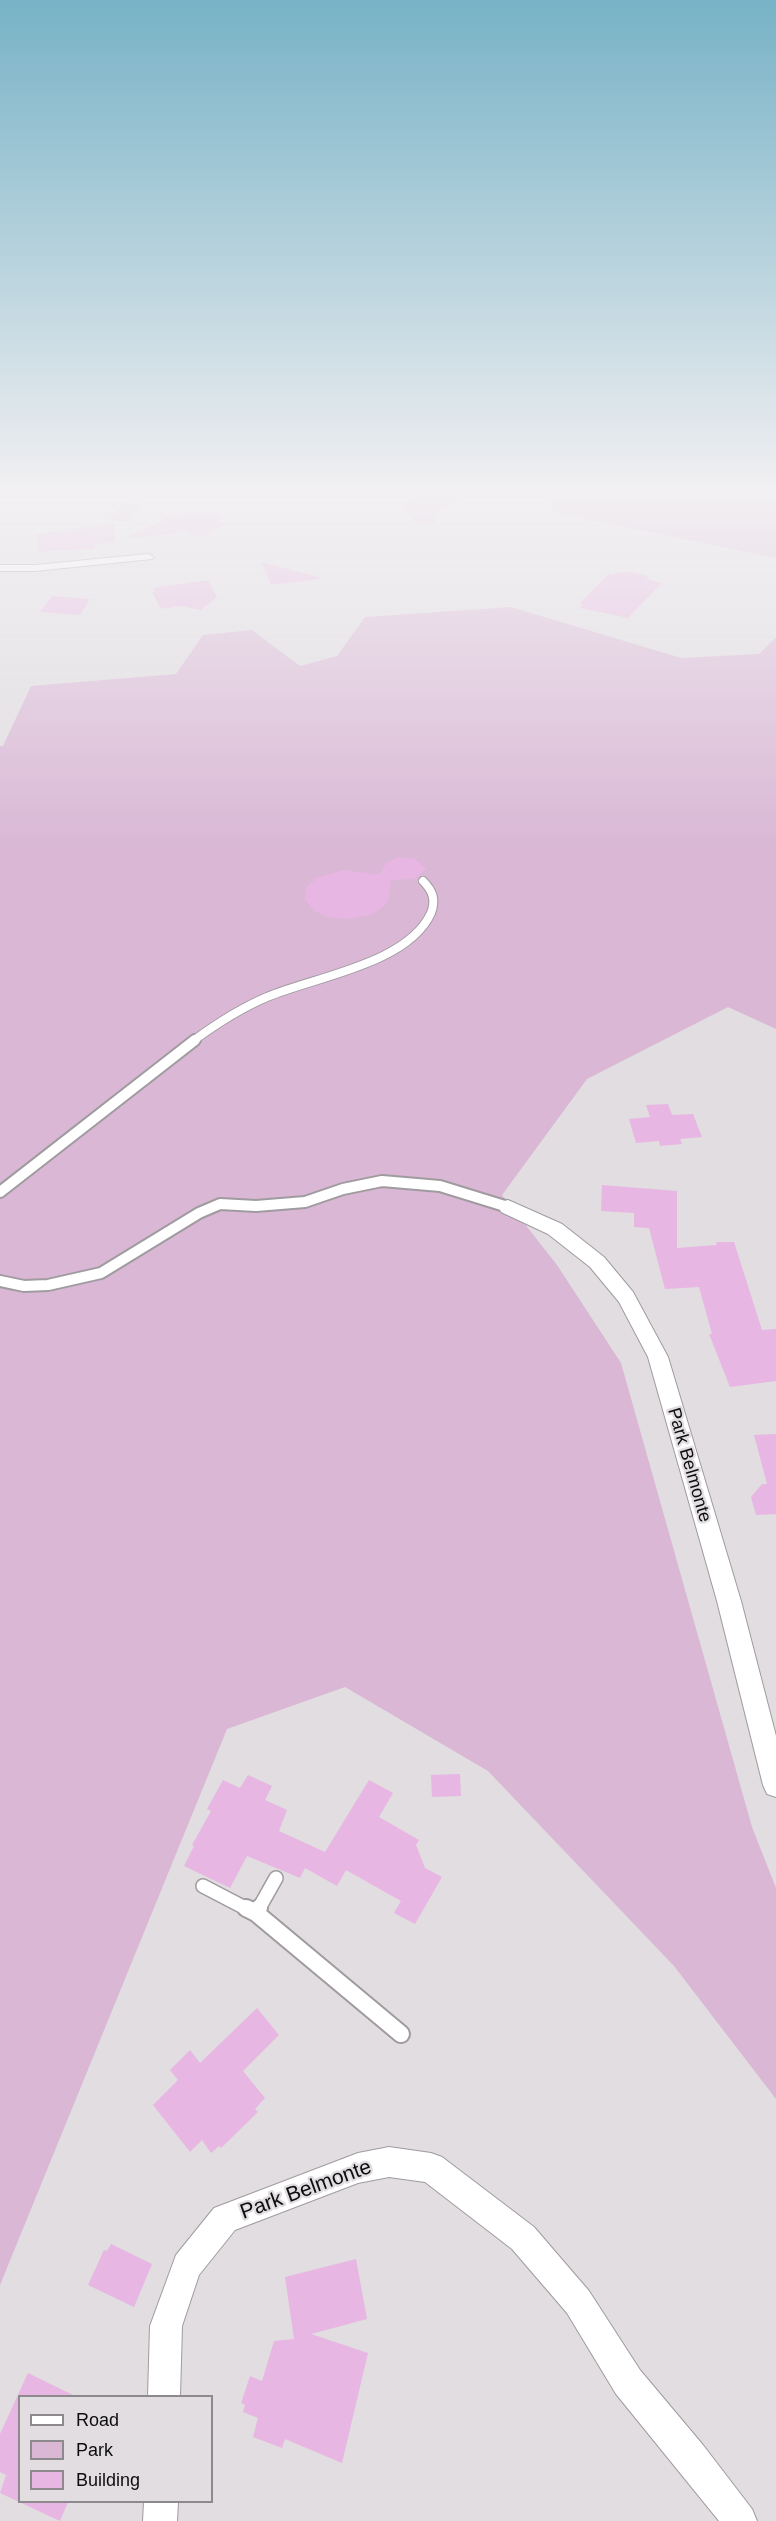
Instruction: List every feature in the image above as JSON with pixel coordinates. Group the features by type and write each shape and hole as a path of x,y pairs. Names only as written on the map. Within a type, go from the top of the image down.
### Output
{"street":[{"name":"Park Belmonte","path":"508,1207 555,1229 597,1262 626,1297 658,1357 729,1601 776,1785"},
{"name":"Park Belmonte","path":"164,2395 166,2326 187,2266 225,2219 358,2168 389,2162 431,2168 523,2238 578,2302 628,2382 691,2457 740,2521"},
{"path":"160,2521 161,2503"}],"lane":[{"path":"0,1192 202,1032 260,1000 301,982 377,958 399,947 414,935 429,917 435,903 430,889 423,881"},
{"path":"0,1281 24,1286 48,1285 102,1273 199,1213 220,1204 256,1206 305,1202 343,1189 381,1181 440,1186 508,1207"},
{"path":"256,1912 276,1878"},
{"path":"203,1886 256,1912 401,2034"}],"green space":[{"path":"399,615 536,615 681,658 759,654 776,637 776,1029 728,1007 587,1079 502,1195 557,1265 621,1363 752,1827 776,1888 776,2099 674,1966 488,1771 345,1687 227,1729 0,2285 0,746 3,746 31,686 176,674 203,635 252,630 300,666 337,656 365,617"}],"building":[{"path":"612,615 631,615 628,618"},
{"path":"398,857 415,859 427,869 414,879 391,880 388,901 381,909 370,915 349,919 327,917 315,911 305,900 306,887 318,877 345,870 378,875 387,862"},
{"path":"668,1104 672,1115 693,1114 702,1137 680,1139 682,1144 660,1146 659,1141 636,1143 629,1119 650,1117 646,1105"},
{"path":"602,1185 677,1191 677,1248 717,1245 716,1242 734,1242 762,1330 776,1329 776,1381 730,1387 709,1334 712,1334 699,1287 665,1289 649,1228 634,1227 634,1213 601,1211"},
{"path":"776,1434 776,1514 756,1515 751,1497 762,1484 767,1484 754,1435"},
{"path":"460,1774 461,1796 432,1797 431,1775"},
{"path":"248,1775 272,1786 265,1800 287,1810 279,1831 325,1852 369,1780 393,1793 379,1817 419,1840 416,1845 425,1868 442,1877 415,1924 394,1913 401,1901 346,1870 337,1886 305,1868 300,1878 247,1856 230,1888 184,1866 194,1846 192,1845 211,1811 207,1809 223,1780 240,1788"},
{"path":"257,2008 279,2035 243,2071 265,2098 255,2109 258,2112 221,2148 219,2146 211,2153 202,2140 190,2152 153,2105 178,2080 170,2070 190,2050 200,2063"},
{"path":"111,2244 152,2264 134,2307 88,2285 104,2250 107,2251"},
{"path":"356,2259 367,2319 311,2334 368,2353 342,2463 285,2439 282,2448 253,2437 258,2418 243,2412 245,2405 241,2403 250,2376 262,2381 274,2341 294,2339 285,2277"},
{"path":"28,2373 73,2395 18,2395 18,2501 0,2493 6,2475 0,2472 0,2434"},
{"path":"21,2503 68,2503 60,2521"}]}
